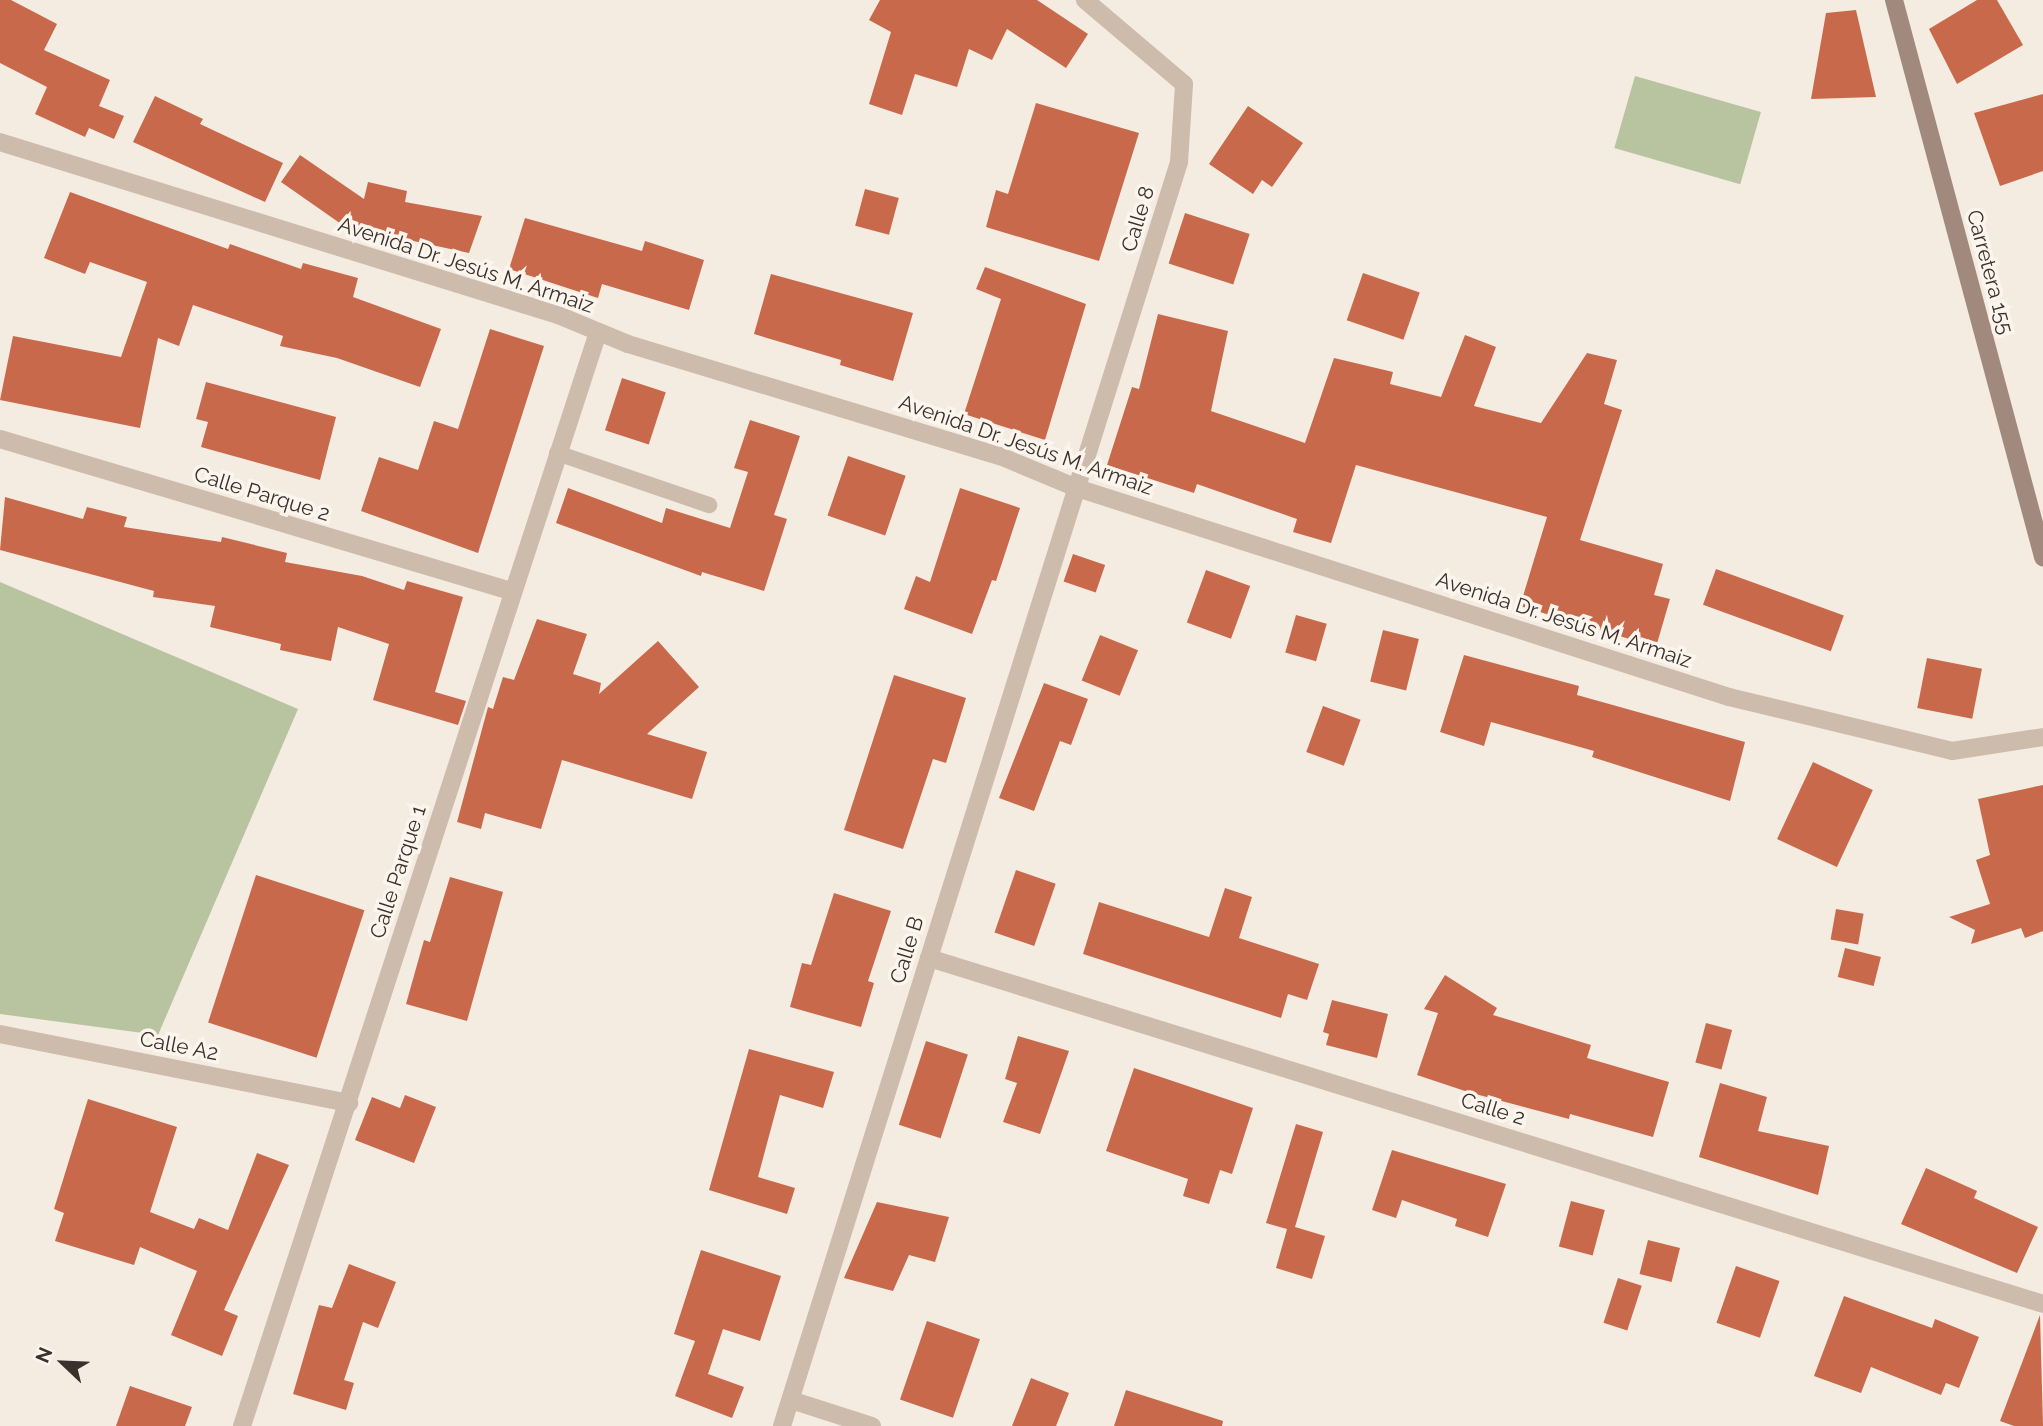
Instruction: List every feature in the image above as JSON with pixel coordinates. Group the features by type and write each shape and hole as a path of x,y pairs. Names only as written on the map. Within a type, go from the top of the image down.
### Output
{"street":[{"name":"Calle 8","path":"1077,488 1179,162 1184,83 1085,0"},
{"name":"Carretera 155","path":"1894,0 2043,557"},
{"name":"Avenida Dr. Jesús M. Armaiz","path":"0,142 558,314 598,332 1000,456 1077,488 1729,697 1952,751 2043,737"},
{"name":"Calle Parque 1","path":"242,1426 349,1103 511,591 598,332"},
{"name":"Calle Parque 2","path":"0,439 511,591"},
{"name":"Calle B","path":"782,1426 1077,488"},
{"name":"Calle 2","path":"929,958 2043,1304"},
{"name":"Calle A2","path":"0,1034 349,1103"},
{"path":"790,1400 872,1426"}],"lane":[{"path":"557,453 709,505"}],"green space":[{"path":"1635,76 1761,112 1740,184 1614,148"},
{"path":"0,582 298,709 158,1035 0,1014"}],"building":[{"path":"0,0 11,0 57,24 44,50 110,80 99,106 124,116 114,139 89,128 85,137 35,114 47,87 0,63"},
{"path":"880,0 1037,0 1088,34 1066,68 1007,29 992,60 969,49 957,87 915,74 902,115 869,104 891,32 869,20"},
{"path":"1977,0 1997,0 2023,45 1957,84 1929,29"},
{"path":"1856,10 1876,97 1811,99 1826,13"},
{"path":"2043,94 2043,171 2000,186 1974,113"},
{"path":"155,96 203,119 200,124 283,163 265,202 133,142"},
{"path":"1036,103 1139,133 1099,261 986,227 996,190 1008,194"},
{"path":"1248,106 1303,143 1272,187 1262,180 1253,194 1209,164"},
{"path":"300,155 364,199 368,182 407,191 405,202 482,216 469,253 344,226 281,182"},
{"path":"865,189 899,198 889,235 855,226"},
{"path":"70,192 228,249 230,244 301,269 303,263 358,278 353,297 441,329 420,387 337,358 280,346 283,336 193,305 179,346 158,338 140,428 0,400 13,336 121,357 147,282 90,262 85,274 44,258"},
{"path":"1185,213 1250,234 1233,284 1169,263"},
{"path":"525,218 642,251 645,241 704,260 689,310 602,284 598,298 509,269"},
{"path":"985,267 1086,304 1045,440 964,414 1001,299 976,289"},
{"path":"1363,273 1420,293 1403,340 1347,320"},
{"path":"771,274 913,313 893,381 840,365 841,360 754,334"},
{"path":"1158,314 1228,331 1211,411 1305,443 1334,358 1393,372 1390,384 1441,397 1465,335 1496,347 1474,406 1541,423 1587,353 1617,360 1604,404 1622,410 1580,540 1663,564 1654,595 1670,599 1656,647 1520,606 1547,517 1356,465 1331,543 1293,532 1297,519 1197,484 1194,493 1107,465 1132,387 1139,389"},
{"path":"490,329 544,346 478,553 361,511 379,457 418,470 434,421 458,429"},
{"path":"622,378 666,392 649,445 605,430"},
{"path":"206,382 336,417 320,480 201,447 208,422 196,419"},
{"path":"750,420 800,436 774,515 787,519 764,591 702,572 701,576 556,523 568,488 662,523 666,508 730,528 748,472 734,468"},
{"path":"848,456 906,476 885,535 827,516"},
{"path":"960,488 1020,508 996,581 992,580 972,634 904,609 916,576 930,582"},
{"path":"5,497 83,519 87,507 127,517 124,527 221,542 222,537 287,553 285,562 362,576 404,590 407,581 463,597 435,692 466,701 458,725 373,700 389,644 338,627 331,661 280,650 281,644 210,627 215,606 153,597 154,591 0,550"},
{"path":"1073,554 1105,565 1096,592 1064,581"},
{"path":"1716,569 1844,616 1831,651 1703,605"},
{"path":"1206,570 1250,586 1231,639 1187,623"},
{"path":"1296,615 1327,624 1316,661 1285,652"},
{"path":"537,619 587,634 573,674 601,683 599,694 658,641 699,687 647,734 707,752 692,799 562,760 541,829 485,813 481,829 457,822 488,707 493,709 503,677 514,680"},
{"path":"1383,630 1419,639 1406,690 1370,681"},
{"path":"1100,635 1138,650 1120,696 1082,680"},
{"path":"1464,655 1579,686 1577,695 1745,742 1730,801 1592,757 1594,751 1491,722 1484,746 1440,732"},
{"path":"1927,658 1982,669 1972,719 1917,708"},
{"path":"894,675 966,698 946,763 933,759 903,849 844,830"},
{"path":"1044,683 1088,699 1071,745 1060,741 1034,811 999,798"},
{"path":"1323,706 1361,720 1344,766 1306,752"},
{"path":"1813,762 1873,790 1837,867 1777,839"},
{"path":"2043,785 2043,931 2025,938 2021,928 1971,944 1975,930 1949,917 1990,904 1976,860 1990,855 1978,799"},
{"path":"1016,870 1056,884 1034,946 995,932"},
{"path":"256,875 364,910 317,1058 208,1022"},
{"path":"450,877 503,892 467,1021 406,1004 424,940 430,942"},
{"path":"1225,888 1252,897 1239,938 1319,964 1307,1000 1288,994 1281,1018 1083,954 1099,902 1209,937"},
{"path":"834,893 891,911 868,981 874,983 861,1027 790,1007 802,963 811,965"},
{"path":"1836,909 1864,914 1858,944 1831,940"},
{"path":"1845,948 1881,957 1874,986 1838,977"},
{"path":"1445,975 1497,1008 1493,1015 1591,1045 1587,1058 1669,1082 1653,1137 1570,1114 1569,1119 1468,1092 1417,1075 1438,1013 1424,1009"},
{"path":"1332,1000 1388,1014 1377,1058 1326,1045 1329,1034 1323,1032"},
{"path":"1706,1023 1732,1030 1721,1070 1695,1063"},
{"path":"1018,1036 1069,1051 1040,1134 1003,1122 1017,1083 1005,1079"},
{"path":"926,1041 968,1055 941,1138 899,1125"},
{"path":"749,1049 834,1072 823,1108 780,1095 758,1177 795,1188 787,1214 709,1190"},
{"path":"1134,1068 1253,1108 1232,1174 1220,1170 1209,1204 1183,1196 1188,1179 1106,1151"},
{"path":"1720,1083 1767,1097 1758,1131 1829,1146 1818,1195 1699,1157"},
{"path":"405,1095 436,1107 414,1163 355,1140 372,1097 400,1108"},
{"path":"88,1099 177,1127 150,1212 194,1229 199,1218 228,1230 257,1153 289,1165 224,1310 238,1316 222,1356 171,1335 197,1271 140,1247 134,1265 55,1241 64,1213 54,1209"},
{"path":"1296,1124 1323,1132 1295,1227 1325,1236 1312,1279 1276,1268 1287,1229 1266,1223"},
{"path":"1392,1150 1506,1184 1488,1237 1455,1226 1457,1219 1402,1200 1396,1218 1372,1210"},
{"path":"1926,1168 1977,1191 1974,1198 2038,1227 2017,1273 1901,1224"},
{"path":"1571,1201 1605,1210 1593,1255 1559,1246"},
{"path":"877,1202 949,1217 935,1262 909,1255 893,1291 844,1278"},
{"path":"1648,1240 1680,1248 1672,1282 1640,1274"},
{"path":"701,1250 781,1276 760,1341 723,1329 708,1374 744,1387 732,1418 675,1396 695,1341 674,1334"},
{"path":"349,1264 396,1282 378,1328 363,1322 344,1380 354,1383 346,1410 293,1394 319,1305 332,1308"},
{"path":"1736,1266 1779,1281 1760,1338 1716,1323"},
{"path":"1618,1278 1642,1286 1627,1330 1603,1323"},
{"path":"1844,1296 1932,1328 1935,1319 1979,1337 1959,1388 1946,1383 1941,1395 1871,1367 1861,1393 1814,1376"},
{"path":"2040,1315 2043,1426 2014,1426 2000,1421"},
{"path":"927,1321 980,1339 953,1418 900,1399"},
{"path":"1031,1378 1069,1393 1056,1426 1012,1426"},
{"path":"130,1386 192,1407 185,1426 116,1426"},
{"path":"1126,1390 1223,1421 1222,1426 1114,1426"}]}
